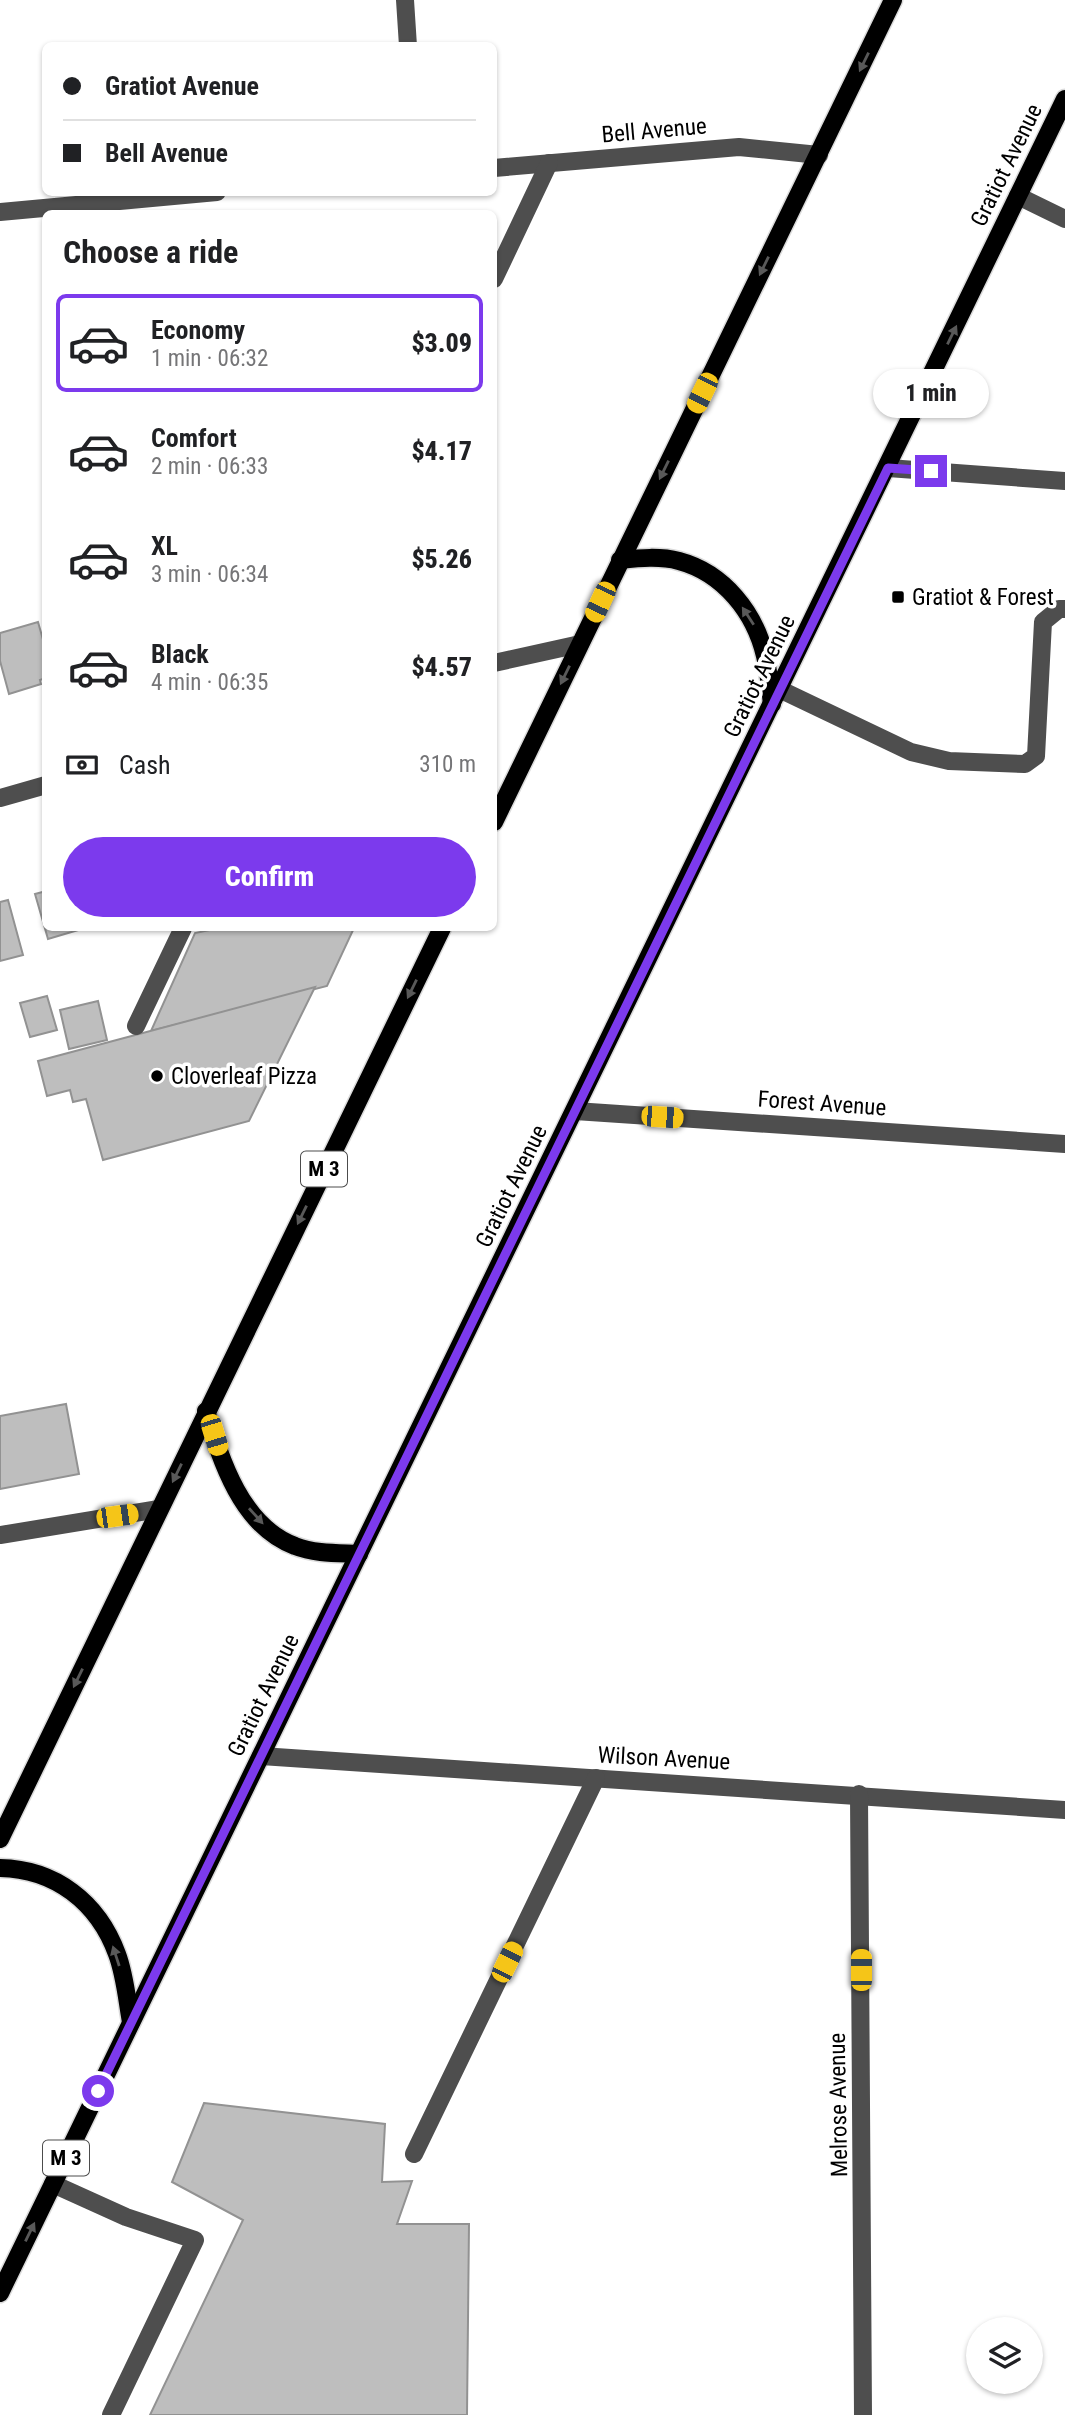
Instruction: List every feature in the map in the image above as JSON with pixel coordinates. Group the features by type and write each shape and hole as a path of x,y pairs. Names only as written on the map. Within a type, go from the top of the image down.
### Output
{"main road":[{"path":"497,816 893,0"},
{"name":"Gratiot Avenue","path":"0,2293 1065,99"},
{"path":"620,560 678,560 703,570 723,584 754,624 776,697"},
{"name":"M 3","path":"0,1839 441,931"},
{"path":"206,1411 221,1458 252,1514 272,1532 294,1546 359,1554"},
{"path":"0,1868 17,1868 47,1876 71,1889 90,1906 118,1955 131,2022"}],"street":[{"path":"405,0 408,42"},
{"name":"Bell Avenue","path":"497,168 739,147 819,155"},
{"path":"497,273 549,163"},
{"path":"0,212 174,196"},
{"path":"1018,196 1065,219"},
{"path":"888,468 1065,481"},
{"path":"776,697 911,752 949,761 1026,765 1036,756 1043,622 1059,609 1065,610"},
{"path":"497,662 580,644"},
{"path":"0,797 42,786"},
{"path":"136,1026 182,931"},
{"name":"Forest Avenue","path":"575,1111 1065,1144"},
{"path":"0,1535 159,1509"},
{"name":"Wilson Avenue","path":"261,1756 859,1794 1065,1810"},
{"path":"414,2154 596,1778"},
{"name":"Melrose Avenue","path":"859,1794 863,2415"},
{"path":"53,2184 126,2217 195,2240 111,2415"}],"building":[{"path":"38,622 42,636 41,684 9,694 0,661 0,633"},
{"path":"42,892 42,918 35,894"},
{"path":"8,900 23,955 0,961 0,902"},
{"path":"46,931 75,931 48,939"},
{"path":"353,931 327,986 151,1031 195,933"},
{"name":"Cloverleaf Pizza","path":"315,987 249,1121 103,1160 86,1099 73,1102 70,1090 47,1096 38,1061"},
{"path":"47,996 57,1030 30,1037 20,1003"},
{"path":"98,1001 107,1040 69,1049 60,1010"},
{"path":"66,1404 79,1474 0,1489 0,1416"},
{"path":"204,2103 385,2124 382,2182 412,2181 397,2224 469,2224 467,2415 150,2415 243,2220 172,2182"}],"place":[{"name":"Gratiot & Forest","path":"898,597"},
{"name":"Cloverleaf Pizza","path":"157,1076"}],"route":[{"path":"98,2091 888,468 931,471"}]}
